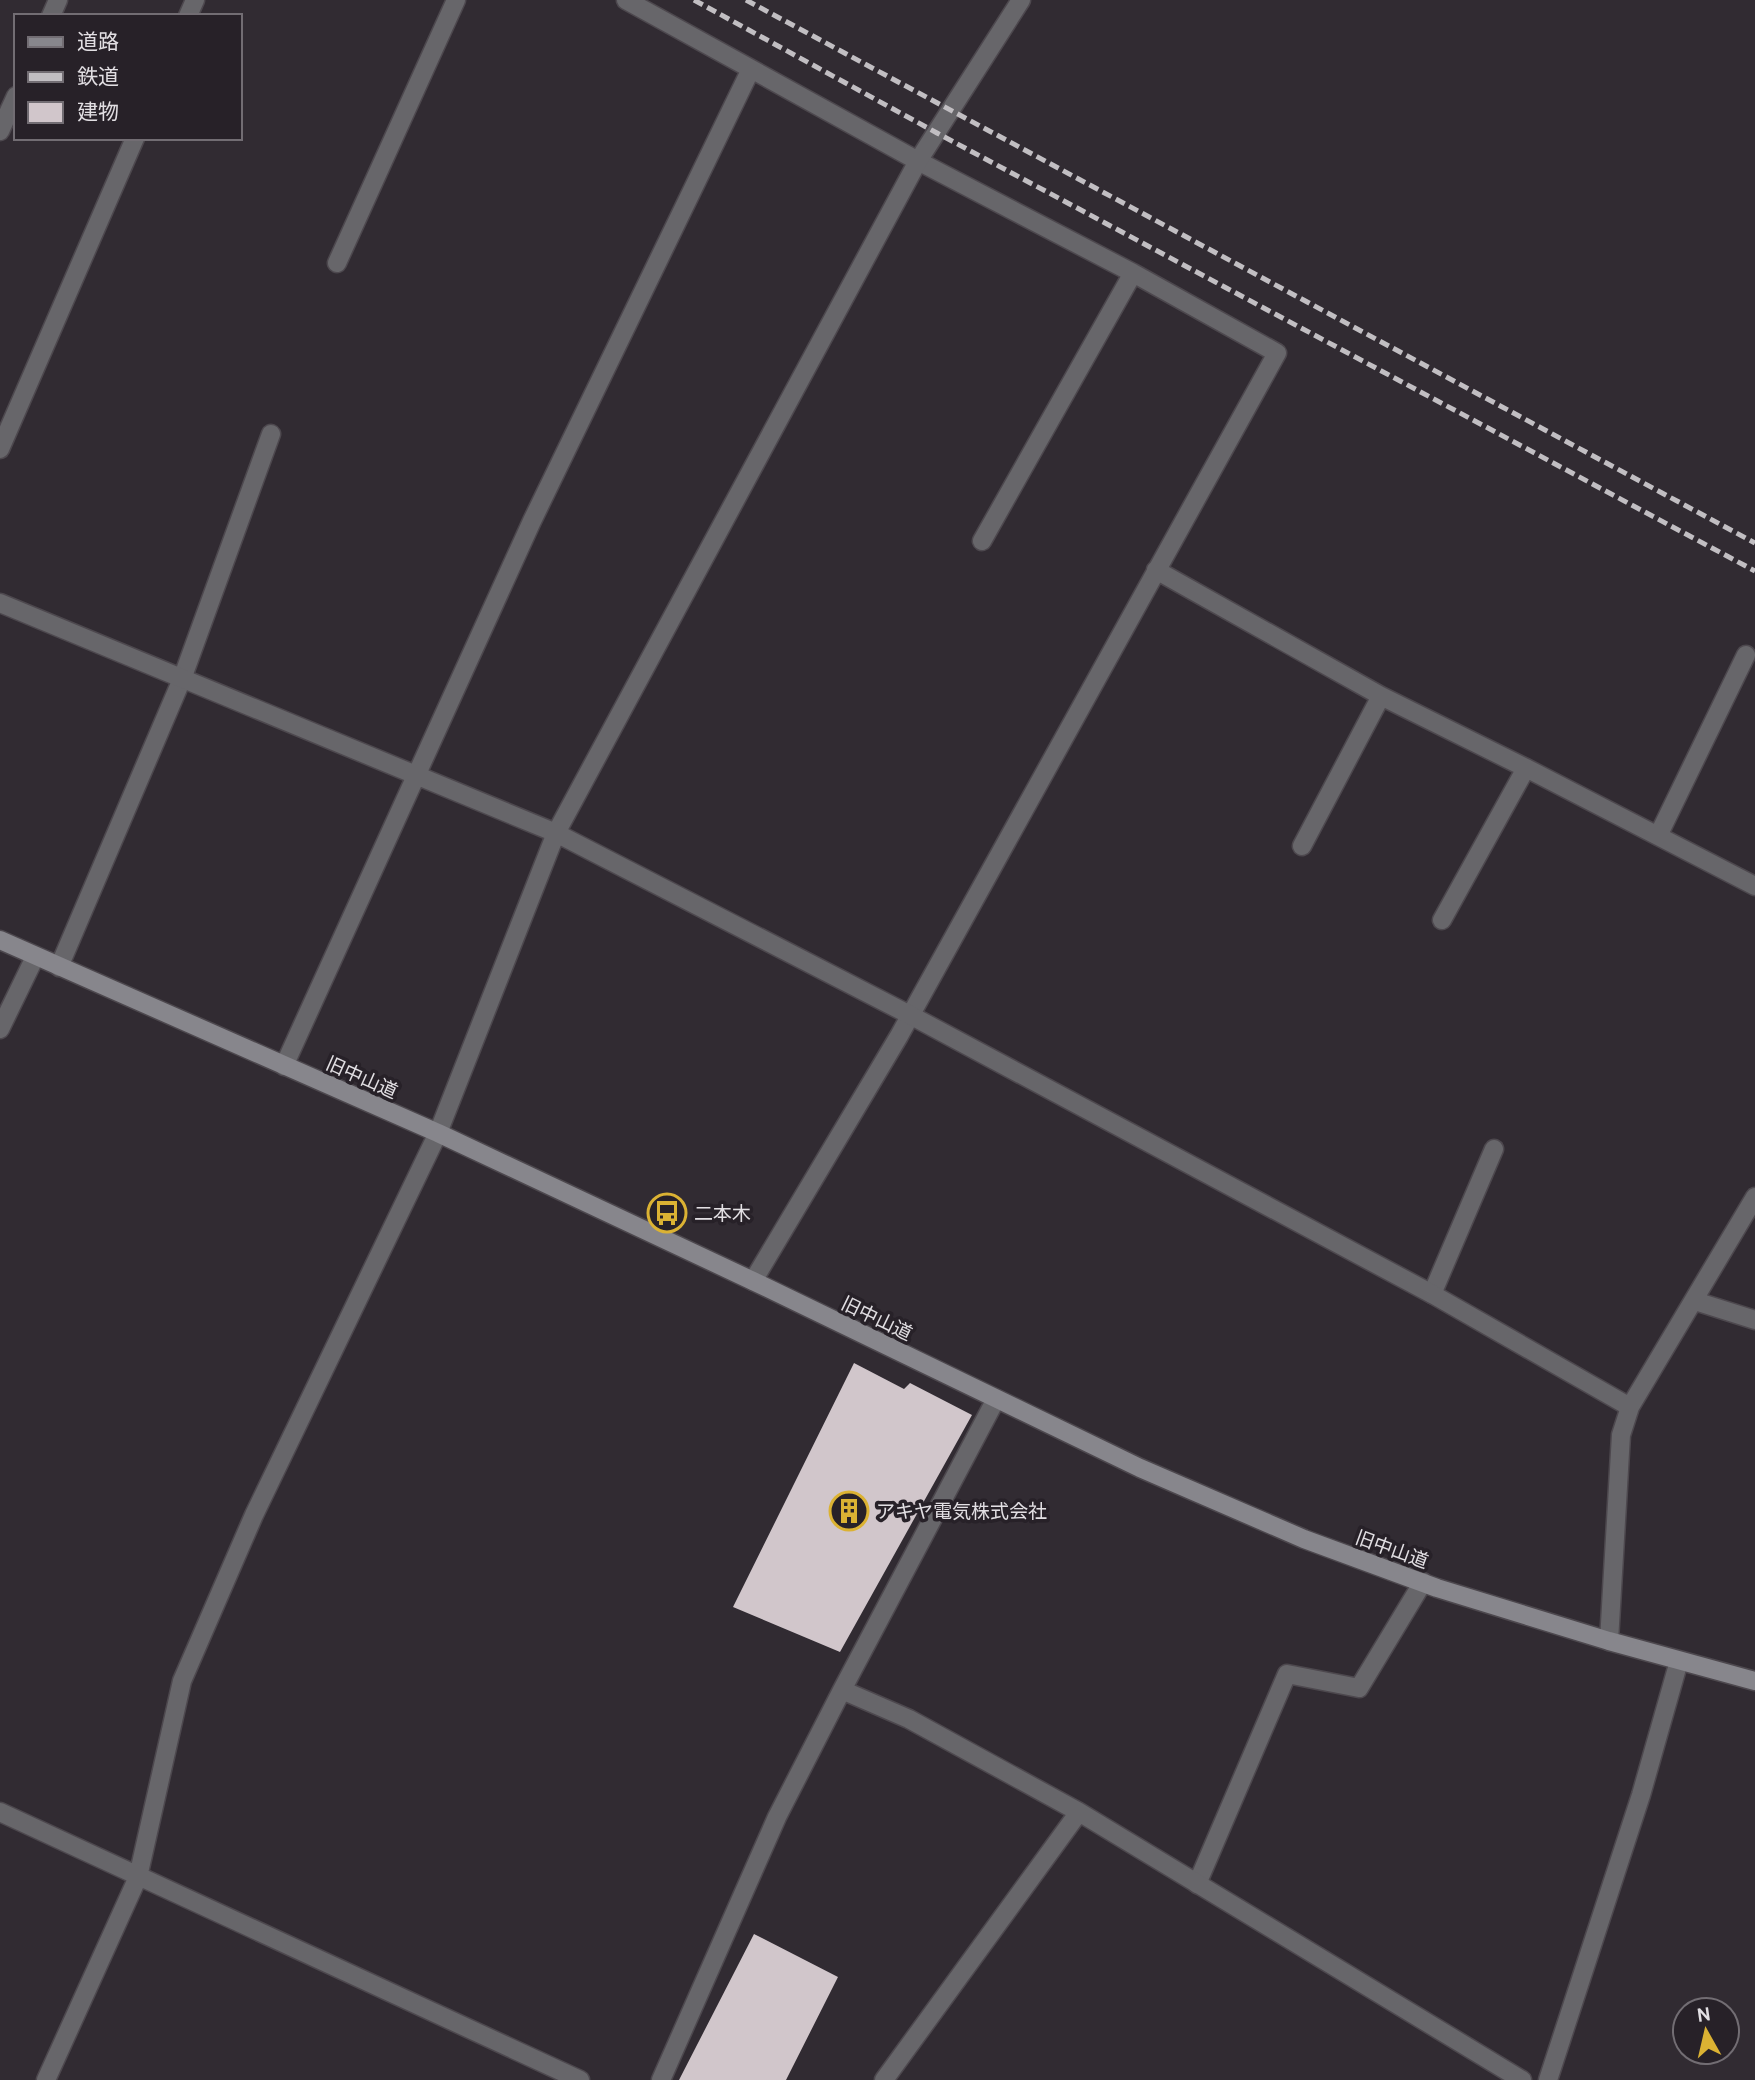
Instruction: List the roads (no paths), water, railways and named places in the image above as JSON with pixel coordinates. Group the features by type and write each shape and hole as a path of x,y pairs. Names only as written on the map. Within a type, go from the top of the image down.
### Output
{"main road":[{"name":"旧中山道","path":"0,940 438,1133 1140,1468 1292,1534 1423,1582 1609,1641 1755,1681"}],"street":[{"path":"337,263 456,0"},
{"path":"626,0 918,161 1133,273 1277,353 910,1015 753,1281"},
{"path":"46,2080 138,1877 182,1681 254,1515 438,1133 556,834 918,161 1021,0"},
{"path":"284,1066 532,521 751,69"},
{"path":"0,131 14,100"},
{"path":"0,449 134,140"},
{"path":"982,541 1133,273"},
{"path":"59,967 182,679 271,434"},
{"path":"1156,570 1381,696 1755,886"},
{"path":"0,603 556,834 910,1015 1432,1294 1630,1407"},
{"path":"1658,836 1746,655"},
{"path":"1302,846 1381,696"},
{"path":"1442,920 1526,768"},
{"path":"0,1029 35,957"},
{"path":"1432,1294 1494,1149"},
{"path":"1609,1641 1620,1435 1630,1407 1755,1197"},
{"path":"1695,1301 1755,1320"},
{"path":"661,2080 777,1817 996,1399"},
{"path":"1198,1884 1287,1674 1359,1688 1423,1582"},
{"path":"1549,2080 1641,1795 1679,1661"},
{"path":"842,1690 909,1719 1079,1812 1522,2080"},
{"path":"0,1812 580,2080"},
{"path":"884,2080 1079,1812"}],"railway":[{"path":"694,0 1755,571"},
{"path":"746,0 1755,543"}],"place":[{"name":"二本木","path":"667,1213"},
{"name":"アキヤ電気株式会社","path":"849,1511"}]}
